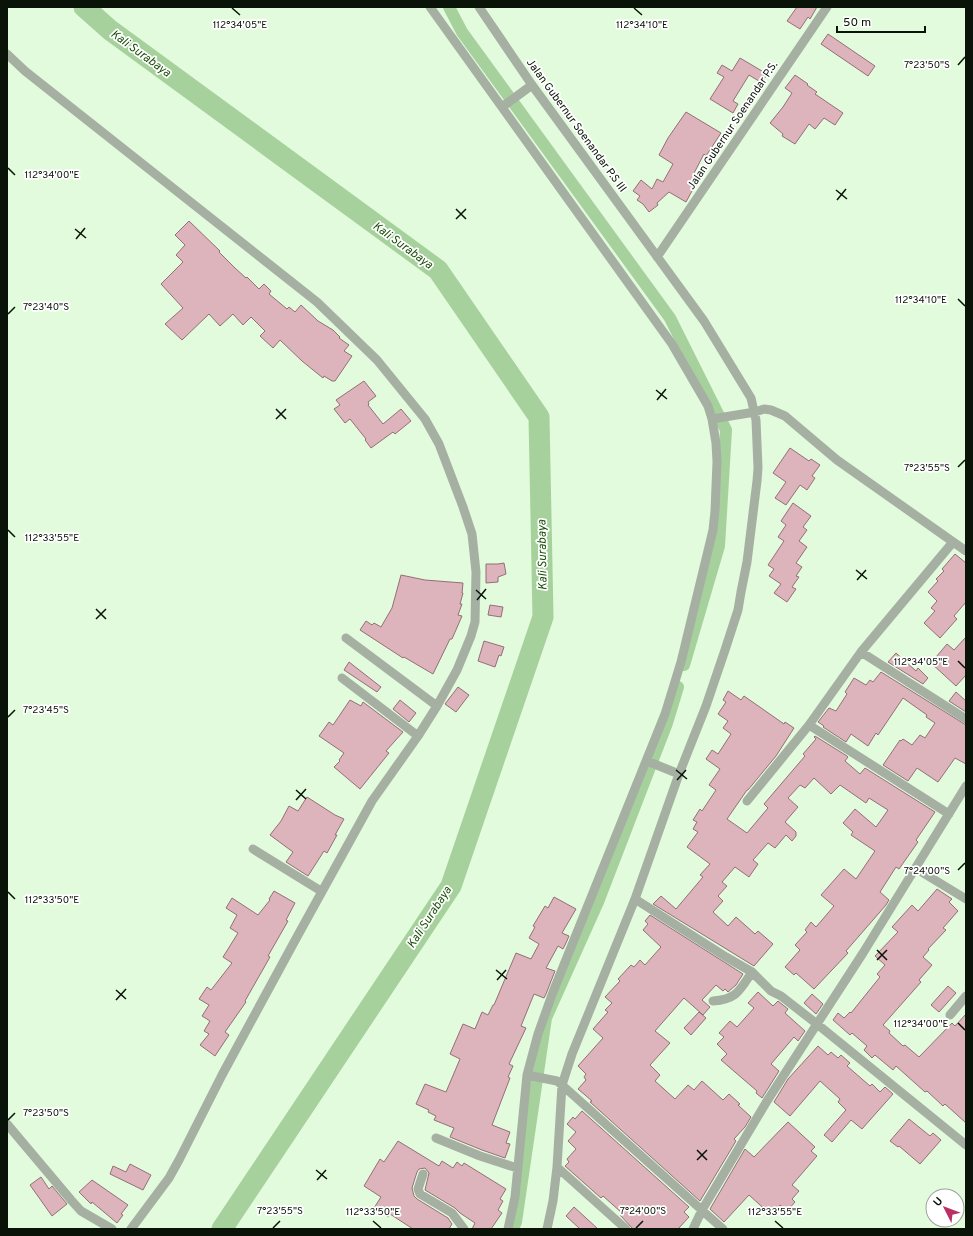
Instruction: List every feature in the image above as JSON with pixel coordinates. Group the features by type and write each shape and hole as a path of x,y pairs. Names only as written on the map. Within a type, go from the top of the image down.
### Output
{"street":[{"path":"430,7 504,106 672,344 714,418 716,443 716,511 682,662 648,762 553,992 538,1034 529,1076 517,1168 515,1197 508,1229"},
{"name":"Jalan Gubernur Soenandar P.S III","path":"478,7 530,86 704,321 751,398 755,412 758,468 757,481 747,562 738,610 706,706 677,774 634,899 559,1083 557,1167 553,1201 547,1229"},
{"name":"Jalan Gubernur Soenandar P.S.","path":"657,257 827,7"},
{"path":"7,54 25,71 152,173 316,302 377,360 424,419 439,444 472,534 476,572 476,609 471,636 457,670 418,736 372,801 321,891 222,1075 169,1178 131,1229"},
{"path":"504,106 530,86"},
{"path":"714,418 755,412 764,409 785,416 837,460 966,551"},
{"path":"747,801 809,725 861,652 953,542"},
{"path":"346,638 437,706"},
{"path":"861,652 966,719"},
{"path":"342,678 418,736"},
{"path":"809,725 949,814"},
{"path":"648,762 677,774"},
{"path":"692,1229 767,1101 863,953 966,786"},
{"path":"253,849 321,891"},
{"path":"915,868 966,899"},
{"path":"634,899 752,972 771,991 781,996 817,1024 966,1145"},
{"path":"713,1001 726,1000 733,996 741,989 752,972"},
{"path":"950,1015 966,996"},
{"path":"529,1076 559,1083 723,1229"},
{"path":"7,1124 81,1211 112,1229"},
{"path":"436,1138 480,1156 517,1168"},
{"path":"557,1167 626,1229"},
{"path":"423,1174 418,1188 420,1194 452,1213 464,1229"}],"building":[{"path":"797,7 817,7 810,19 808,17 800,29 787,21"},
{"path":"828,34 875,66 868,76 821,44"},
{"path":"740,58 767,74 762,83 749,75 733,101 738,104 733,113 710,99 724,77 717,73 722,65 732,71"},
{"path":"795,75 817,92 815,94 843,113 835,125 824,118 815,129 809,124 795,144 782,136 783,134 770,123 792,93 785,88"},
{"path":"686,112 721,133 706,156 704,154 693,175 699,178 686,202 669,192 657,203 658,205 649,212 643,204 637,200 640,196 633,191 641,180 652,189 657,179 663,182 673,164 659,155 668,138"},
{"path":"189,221 235,268 259,289 264,284 271,291 269,294 287,309 289,307 295,312 301,305 318,321 333,330 340,337 339,338 349,345 344,351 352,356 335,381 332,381 324,376 323,378 280,340 273,348 260,336 265,331 251,317 243,325 233,314 220,326 209,314 182,340 165,324 183,308 161,284 183,262 176,255 185,245 175,235"},
{"path":"364,381 376,396 368,402 368,405 383,424 401,409 411,421 395,434 393,432 371,448 365,440 366,439 350,419 345,423 334,409 340,405 336,400"},
{"path":"790,448 809,461 811,459 820,465 812,476 815,478 807,490 800,485 786,505 775,498 786,482 773,473"},
{"path":"793,503 811,516 803,527 807,530 799,541 807,547 796,563 802,567 796,576 799,577 792,587 796,589 787,602 774,593 781,584 769,576 774,569 768,565 784,541 778,537 786,525 781,521"},
{"path":"955,554 966,563 966,602 954,616 957,619 940,638 924,623 935,611 931,608 937,601 928,592 938,581 936,579 944,571 942,569"},
{"path":"504,563 506,574 498,577 498,582 486,583 486,564"},
{"path":"401,575 425,580 463,583 463,593 460,604 462,604 458,615 462,616 452,639 450,639 433,674 404,657 403,658 360,630 366,621 372,625 374,623 381,627 392,608"},
{"path":"490,605 503,607 501,617 488,615"},
{"path":"966,637 966,675 956,686 931,663 947,644 954,650"},
{"path":"484,641 504,647 501,656 499,655 495,667 478,661"},
{"path":"896,653 916,671 918,668 928,678 923,684 888,662"},
{"path":"349,662 381,687 377,692 344,670"},
{"path":"881,672 966,725 966,764 955,758 938,782 917,768 908,781 883,765 900,740 901,741 903,739 912,745 920,735 925,738 935,723 926,717 927,715 903,698 878,735 876,733 868,746 851,734 846,742 818,722 829,708 836,711 847,694 845,692 854,678 866,685 870,680 873,682"},
{"path":"458,687 469,695 456,712 445,704"},
{"path":"728,691 741,700 744,696 784,724 785,722 794,728 776,756 747,790 727,819 747,833 768,808 764,804 805,756 803,754 816,739 814,737 815,736 847,756 848,757 845,761 860,774 865,768 935,812 916,840 918,842 899,869 896,867 880,892 889,900 886,905 846,951 848,953 814,989 796,973 794,975 785,967 800,950 795,945 807,932 805,930 811,922 816,927 834,906 821,895 844,869 856,879 875,851 851,835 853,832 843,823 855,809 876,827 888,810 869,798 866,803 840,785 831,794 814,778 805,788 800,785 788,798 798,807 785,822 796,832 796,836 792,841 786,835 775,848 768,843 753,860 758,864 749,877 735,867 722,882 727,886 718,896 723,901 713,912 728,926 736,917 755,934 758,931 773,944 754,966 653,904 661,896 676,909 703,877 700,875 710,864 687,847 698,832 693,829 697,822 693,820 700,809 702,811 716,790 709,785 720,769 706,759 712,750 718,754 731,734 723,728 728,721 718,714 726,702 723,700"},
{"path":"956,692 966,701 966,712 949,701"},
{"path":"350,700 361,706 363,702 403,732 386,751 389,753 360,789 334,767 340,761 339,760 344,753 319,736 329,722 333,725"},
{"path":"400,700 416,713 409,722 393,709"},
{"path":"307,797 344,819 327,853 324,851 308,876 286,862 293,852 270,835 281,821 289,806 298,811"},
{"path":"937,889 952,899 949,902 958,911 943,928 946,930 928,949 929,950 923,957 932,965 919,980 921,982 883,1025 903,1046 905,1045 919,1057 952,1023 955,1026 966,1014 966,1123 945,1104 943,1106 927,1091 925,1092 896,1066 893,1070 875,1055 872,1058 864,1050 867,1046 852,1033 850,1035 833,1020 838,1013 844,1018 850,1012 851,1013 880,977 877,974 885,965 875,956 898,932 892,927 912,905 918,911"},
{"path":"274,891 295,903 286,920 288,921 268,956 270,957 245,1001 246,1002 225,1032 229,1035 215,1056 200,1045 209,1034 204,1031 210,1021 202,1016 209,1005 199,999 207,987 211,990 232,963 223,957 238,933 230,928 237,915 226,908 232,898 258,915 270,900 269,899"},
{"path":"554,897 576,909 562,933 569,936 563,949 558,946 546,968 555,971 546,994 544,998 534,994 521,1026 526,1028 509,1064 513,1066 508,1077 510,1078 492,1125 510,1132 506,1143 510,1144 505,1158 450,1137 454,1128 434,1120 436,1116 428,1112 429,1110 416,1104 425,1084 446,1092 460,1059 450,1054 463,1024 475,1029 482,1012 488,1015 494,1005 516,953 531,959 539,944 529,938 535,927 533,926 545,906 548,908"},
{"path":"650,915 743,974 736,985 728,992 725,989 723,991 716,985 702,1000 710,1007 703,1015 684,998 655,1031 670,1043 650,1065 660,1075 655,1081 675,1099 688,1085 694,1090 702,1081 723,1100 729,1094 751,1117 745,1127 734,1139 736,1141 700,1201 590,1102 592,1101 578,1089 586,1080 584,1077 586,1074 578,1066 603,1038 593,1029 608,1012 605,1010 612,1003 605,997 620,981 618,979 631,965 634,967 640,960 645,965 661,947 643,930 648,924 645,921"},
{"path":"948,986 956,993 939,1012 931,1005"},
{"path":"758,992 773,1006 778,1001 788,1009 785,1013 805,1031 798,1041 794,1037 771,1064 779,1071 762,1098 756,1093 757,1091 721,1060 727,1054 717,1044 724,1037 719,1033 730,1021 737,1027 754,1008 748,1003"},
{"path":"812,994 823,1004 816,1014 804,1003"},
{"path":"699,1012 706,1018 691,1035 684,1028"},
{"path":"818,1046 828,1055 831,1052 838,1058 841,1055 850,1063 847,1066 870,1086 872,1084 880,1092 885,1087 893,1094 862,1129 851,1120 832,1142 824,1135 846,1110 838,1102 840,1099 820,1081 790,1116 774,1102 788,1079"},
{"path":"582,1111 689,1207 684,1212 689,1217 678,1229 633,1229 620,1215 622,1213 603,1196 601,1198 565,1166 569,1162 567,1159 576,1149 568,1141 576,1132 567,1124 573,1117 575,1119"},
{"path":"909,1119 930,1136 933,1133 941,1140 920,1164 899,1146 898,1147 890,1141"},
{"path":"788,1122 815,1147 811,1151 817,1156 792,1185 799,1191 792,1199 795,1202 787,1211 780,1205 771,1215 749,1195 724,1222 710,1209 745,1149 754,1157"},
{"path":"398,1141 439,1166 442,1161 453,1168 457,1162 462,1166 464,1163 506,1189 500,1199 503,1201 498,1210 502,1213 491,1229 472,1229 475,1223 455,1208 425,1190 429,1173 425,1168 419,1169 417,1172 412,1188 414,1196 448,1218 452,1224 449,1229 413,1229 390,1214 388,1217 374,1208 381,1197 364,1186 380,1159 384,1162"},
{"path":"130,1164 151,1175 143,1190 110,1174 113,1166 126,1172"},
{"path":"41,1177 49,1189 52,1186 67,1204 52,1216 30,1185"},
{"path":"92,1180 128,1205 121,1214 123,1215 117,1223 92,1202 91,1204 79,1192"},
{"path":"574,1207 598,1229 580,1229 566,1216"}],"waterway":[{"name":"Kali Surabaya","path":"84,7 110,30 438,270 539,417 543,617 451,886 222,1229"},
{"path":"449,7 462,32 670,318 726,430 719,546 684,665"},
{"path":"513,1229 516,1222 546,1018 598,902 667,723 678,687"}]}
